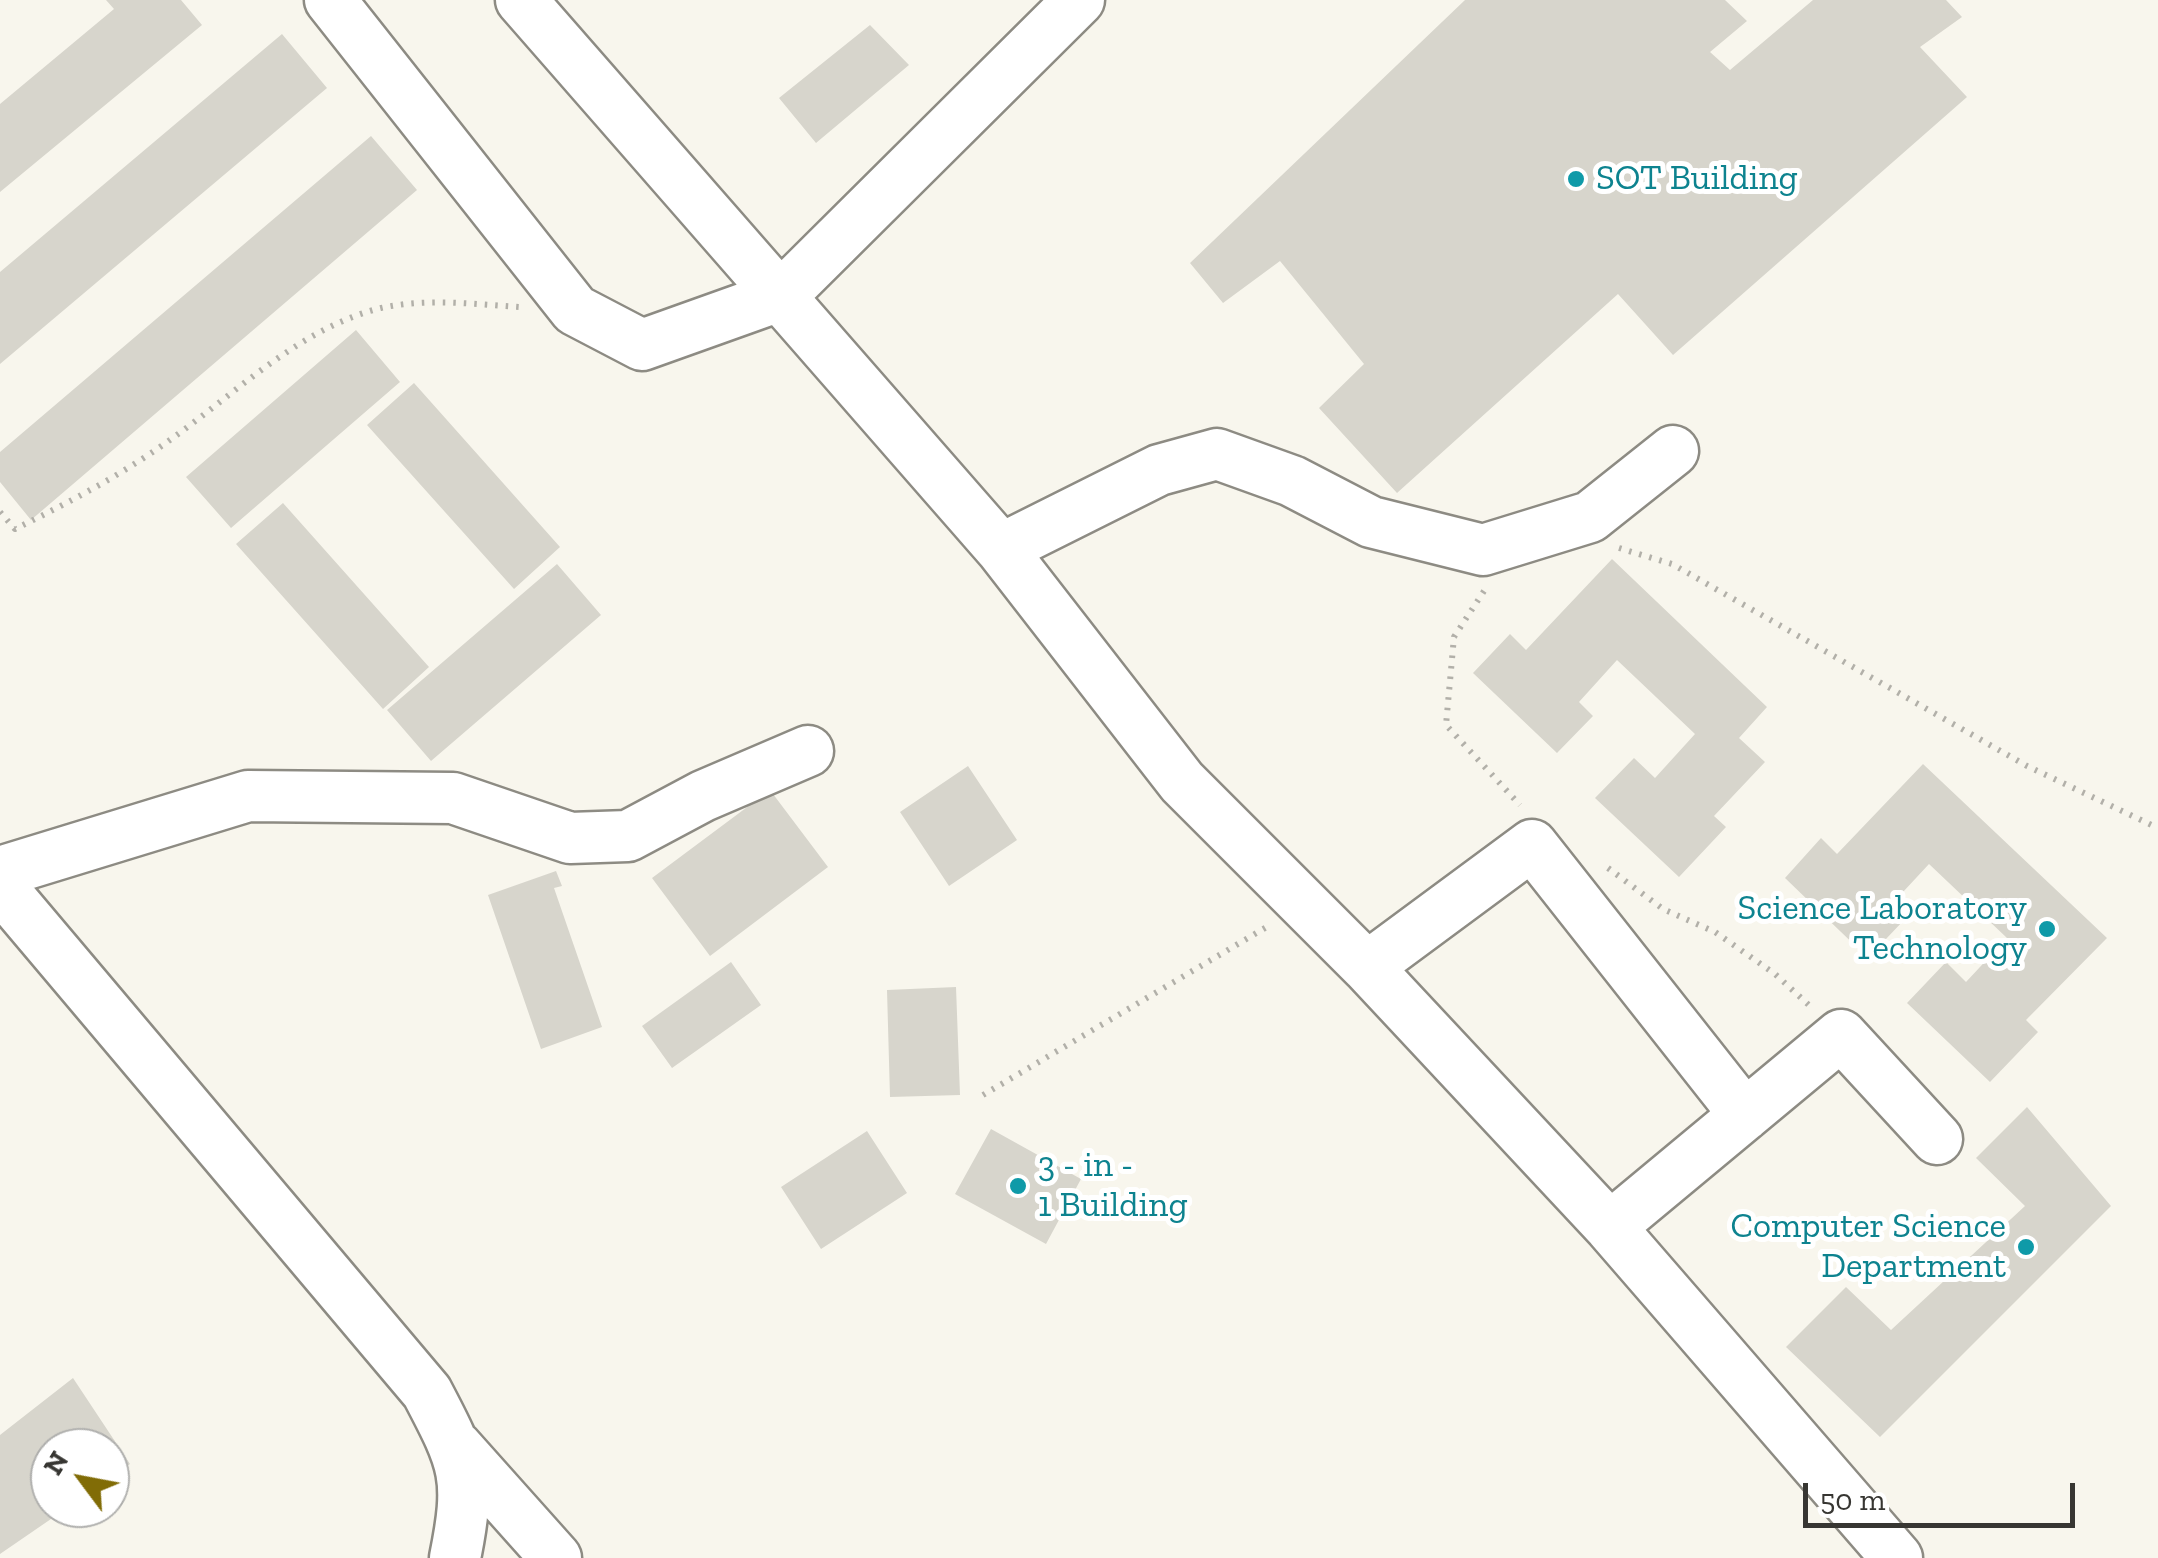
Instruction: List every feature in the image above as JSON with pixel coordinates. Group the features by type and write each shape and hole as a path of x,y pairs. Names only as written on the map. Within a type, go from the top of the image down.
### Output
{"street":[{"path":"330,0 575,310 642,344 782,295 1079,0"},
{"path":"521,0 1001,549 1182,782 1367,967 1610,1227 1897,1558"},
{"path":"1001,549 1160,470 1217,454 1292,481 1370,522 1483,550 1590,517 1674,452"},
{"path":"0,872 248,796 453,798 570,838 628,836 703,796 808,751"},
{"path":"1367,967 1532,845 1745,1114"},
{"path":"0,886 427,1392 456,1446 556,1558"},
{"path":"1610,1227 1841,1035 1937,1139"},
{"path":"455,1558 467,1498 456,1446"}],"path":[{"path":"0,512 15,529 77,498 171,440 279,357 378,309 425,301 575,310"},
{"path":"1535,816 1446,725 1454,637 1542,532 1594,540 1672,564 2027,766 2158,828"},
{"path":"1595,858 1663,909 1715,932 1775,974 1841,1035"},
{"path":"983,1095 1305,904"}],"building":[{"path":"106,0 181,0 202,25 0,192 0,104 114,9"},
{"name":"SOT Building","path":"1465,0 1725,0 1747,21 1710,52 1730,70 1813,0 1946,0 1962,17 1920,47 1967,97 1673,355 1618,294 1397,493 1319,408 1364,364 1280,261 1223,303 1190,263"},
{"path":"870,25 909,65 816,143 779,98"},
{"path":"282,34 327,88 0,364 0,272"},
{"path":"371,136 417,190 31,520 0,482 0,452"},
{"path":"356,330 400,382 231,528 186,477"},
{"path":"414,383 560,547 514,589 367,425"},
{"path":"283,503 429,667 383,709 236,544"},
{"name":"Science Laboratory Technology","path":"1612,559 1767,707 1739,738 1765,762 1714,816 1726,827 1679,877 1595,798 1634,758 1655,778 1695,734 1617,660 1579,702 1593,716 1557,753 1473,673 1510,634 1526,650"},
{"path":"557,564 601,615 431,761 387,710"},
{"name":"Science Laboratory Technology","path":"1923,764 2107,938 2026,1020 2038,1032 1990,1082 1907,1003 1946,962 1966,982 2007,938 1929,864 1890,906 1904,920 1868,958 1785,878 1821,838 1837,854"},
{"path":"968,766 1017,840 949,886 900,812"},
{"path":"770,790 828,867 710,956 652,878"},
{"path":"556,871 562,886 554,888 602,1027 541,1049 488,895"},
{"path":"731,962 761,1005 672,1068 642,1026"},
{"name":"3 - in - 1 Building","path":"956,987 960,1095 890,1097 887,990"},
{"name":"Computer Science Department","path":"2027,1107 2111,1206 1880,1437 1786,1347 1846,1287 1891,1330 2025,1206 1976,1158"},
{"name":"3 - in - 1 Building","path":"991,1129 1081,1179 1046,1244 955,1194"},
{"path":"867,1131 907,1193 821,1249 781,1187"},
{"path":"73,1378 106,1428 30,1428 30,1528 38,1528 0,1554 0,1435"}],"place":[{"name":"SOT Building","path":"1576,179"},
{"name":"Science Laboratory Technology","path":"2047,929"},
{"name":"3 - in - 1 Building","path":"1018,1186"},
{"name":"Computer Science Department","path":"2026,1247"}]}
